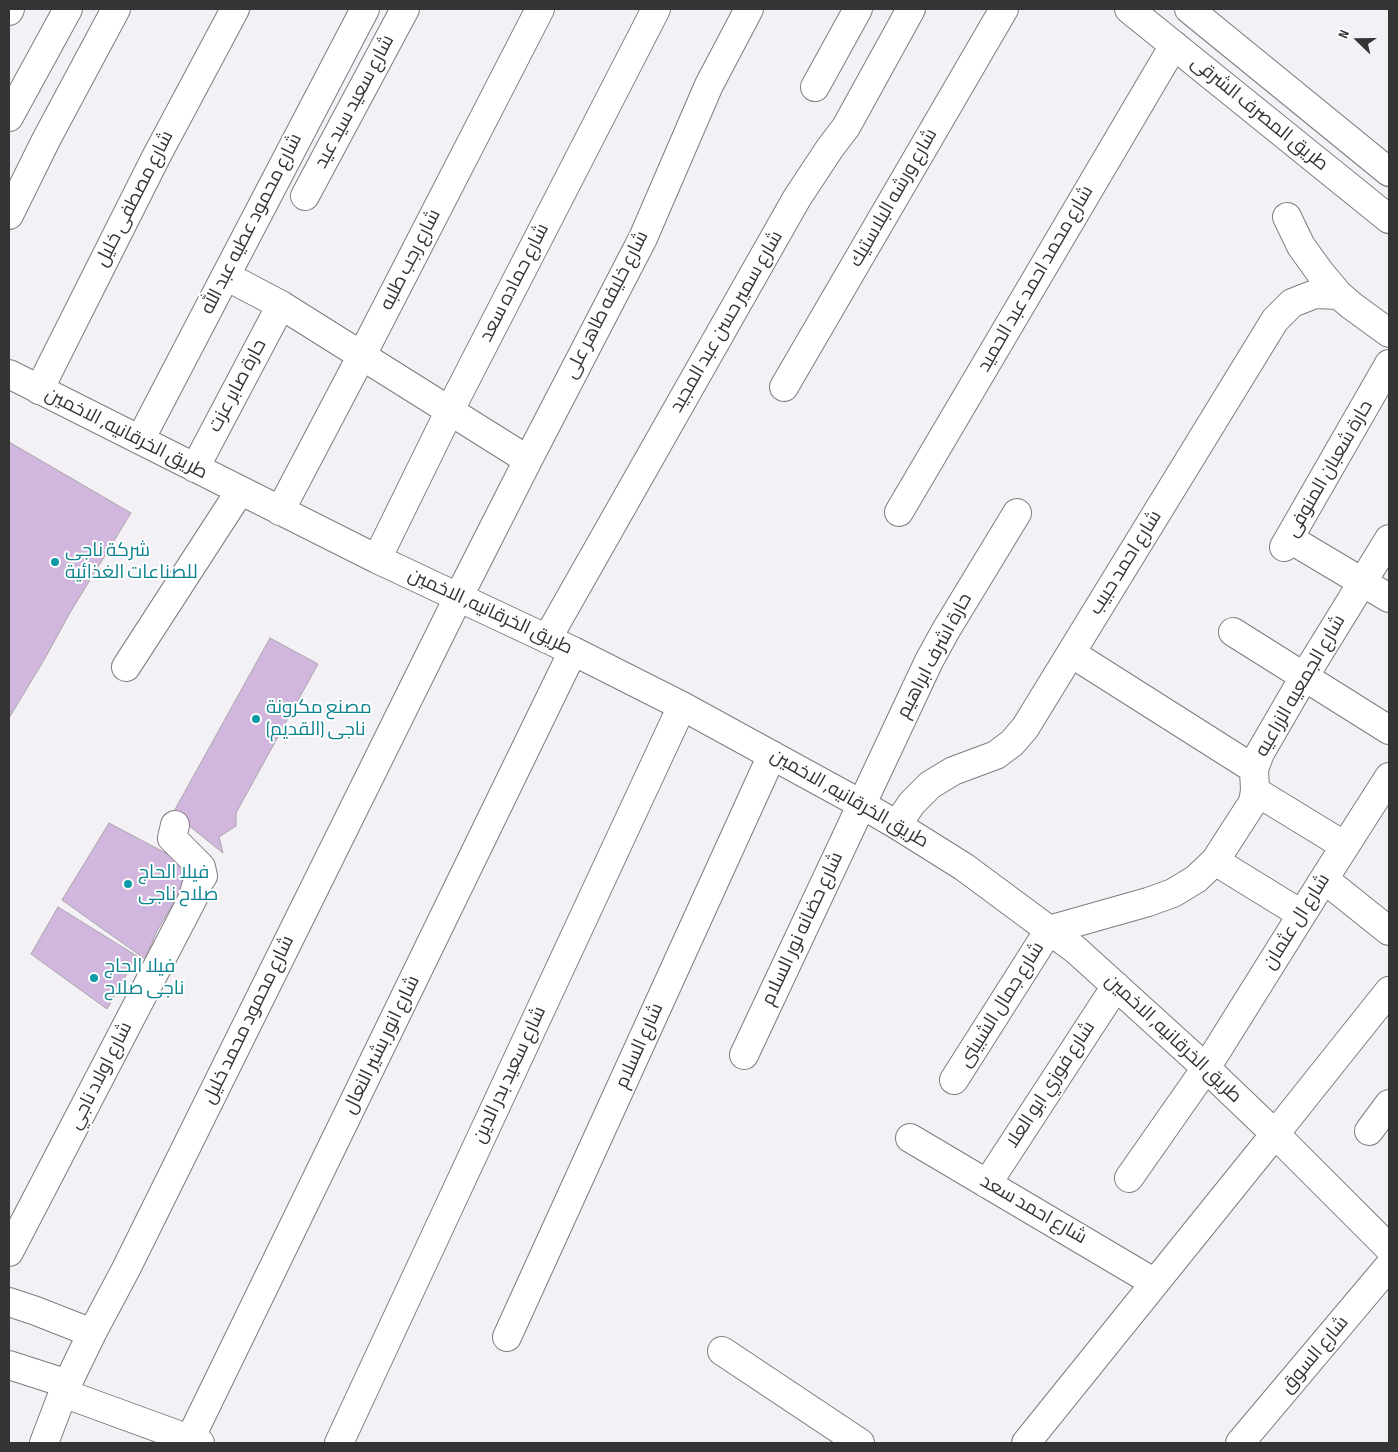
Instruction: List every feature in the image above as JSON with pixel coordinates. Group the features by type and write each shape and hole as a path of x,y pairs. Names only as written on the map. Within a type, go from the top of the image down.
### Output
{"street":[{"path":"46,140 9,118 68,9"},
{"path":"9,215 46,140 116,9"},
{"name":"شارع مصطفى خليل","path":"39,390 156,157 235,9"},
{"name":"شارع محمود عطيه عبد الله","path":"140,440 364,9"},
{"name":"شارع سعيد سيد عيد","path":"305,196 405,9"},
{"name":"شارع رجب طلبه","path":"280,511 540,9"},
{"name":"شارع حماده سعد","path":"377,559 450,410 656,9"},
{"name":"شارع خليفه طاهر على","path":"458,598 643,238 709,86 748,9"},
{"path":"815,87 858,9"},
{"name":"شارع سمير حسن عبد المجيد","path":"547,639 792,206 846,127 911,9"},
{"name":"شارع ورشه البلاستيك","path":"784,387 1004,9"},
{"name":"طريق المصرف الشرقى","path":"1128,9 1389,219"},
{"name":"طريق المصرف الشرقى","path":"1189,9 1389,172"},
{"name":"شارع محمد احمد عبد الحميد","path":"899,512 1174,45"},
{"path":"1287,218 1301,246 1339,295 1389,333"},
{"path":"226,276 281,305 528,460"},
{"name":"شارع احمد حبيب","path":"897,825 912,803 930,785 953,771 996,755 1012,743 1025,728 1275,320 1292,303 1315,294 1339,295"},
{"name":"حارة صابر عزت","path":"195,468 281,305"},
{"name":"حارة شعبان المنوفى","path":"1362,583 1287,543 1389,364"},
{"name":"طريق الخرقانيه, الاخمين","path":"9,374 377,559 574,651 682,706 862,804 964,867 1076,950 1206,1068 1389,1248"},
{"path":"126,668 240,491"},
{"name":"حارة اشرف ابراهيم","path":"862,804 929,661 1017,512"},
{"name":"شارع الجمعيه الزراعيه","path":"1049,930 1173,894 1196,880 1215,861 1253,802 1260,753 1304,677 1389,539"},
{"path":"1362,583 1389,598"},
{"name":"شارع محمود محمد خليل","path":"44,1443 66,1388 92,1332 126,1269 458,598"},
{"path":"1233,632 1389,730"},
{"name":"شارع انور بشير النعال","path":"195,1441 574,651"},
{"path":"1071,653 1255,780 1345,846"},
{"name":"شارع سعيد بدر الدين","path":"339,1443 682,706"},
{"name":"شارع السلام","path":"507,1337 772,755"},
{"name":"شارع ال عثمان","path":"1129,1178 1206,1068 1301,914 1389,777"},
{"name":"شارع حضانه نور السلام","path":"744,1055 862,804"},
{"name":"شارع اولاد ناجي","path":"9,1252 193,898 196,886 203,876 201,867 172,838 175,825"},
{"path":"1215,861 1301,914"},
{"path":"1324,879 1389,931"},
{"name":"شارع جمال الشبينى","path":"954,1080 1049,930"},
{"name":"شارع فوزي ابو العلا","path":"987,1184 1116,986"},
{"path":"1026,1443 1389,991"},
{"path":"1369,1131 1389,1104"},
{"name":"شارع احمد سعد","path":"910,1138 1155,1283"},
{"name":"شارع السوق","path":"1240,1443 1389,1266"},
{"path":"9,1302 92,1332"},
{"path":"722,1351 860,1443"},
{"path":"9,1365 195,1441"}],"building":[{"name":"شركة ناجى للصناعات الغذائية","path":"9,442 131,513 9,718"},
{"name":"مصنع مكرونة ناجى (القديم)","path":"270,638 318,664 236,813 236,826 219,837 223,853 173,813"},
{"name":"فيلا الحاج صلاح ناجى","path":"109,823 194,868 157,931 145,959 62,900"},
{"name":"فيلا الحاج ناجى صلاح","path":"58,907 137,956 107,1009 31,954"}],"place":[{"name":"شركة ناجى للصناعات الغذائية","path":"55,562"},
{"name":"مصنع مكرونة ناجى (القديم)","path":"256,719"},
{"name":"فيلا الحاج صلاح ناجى","path":"128,884"},
{"name":"فيلا الحاج ناجى صلاح","path":"94,978"}]}
